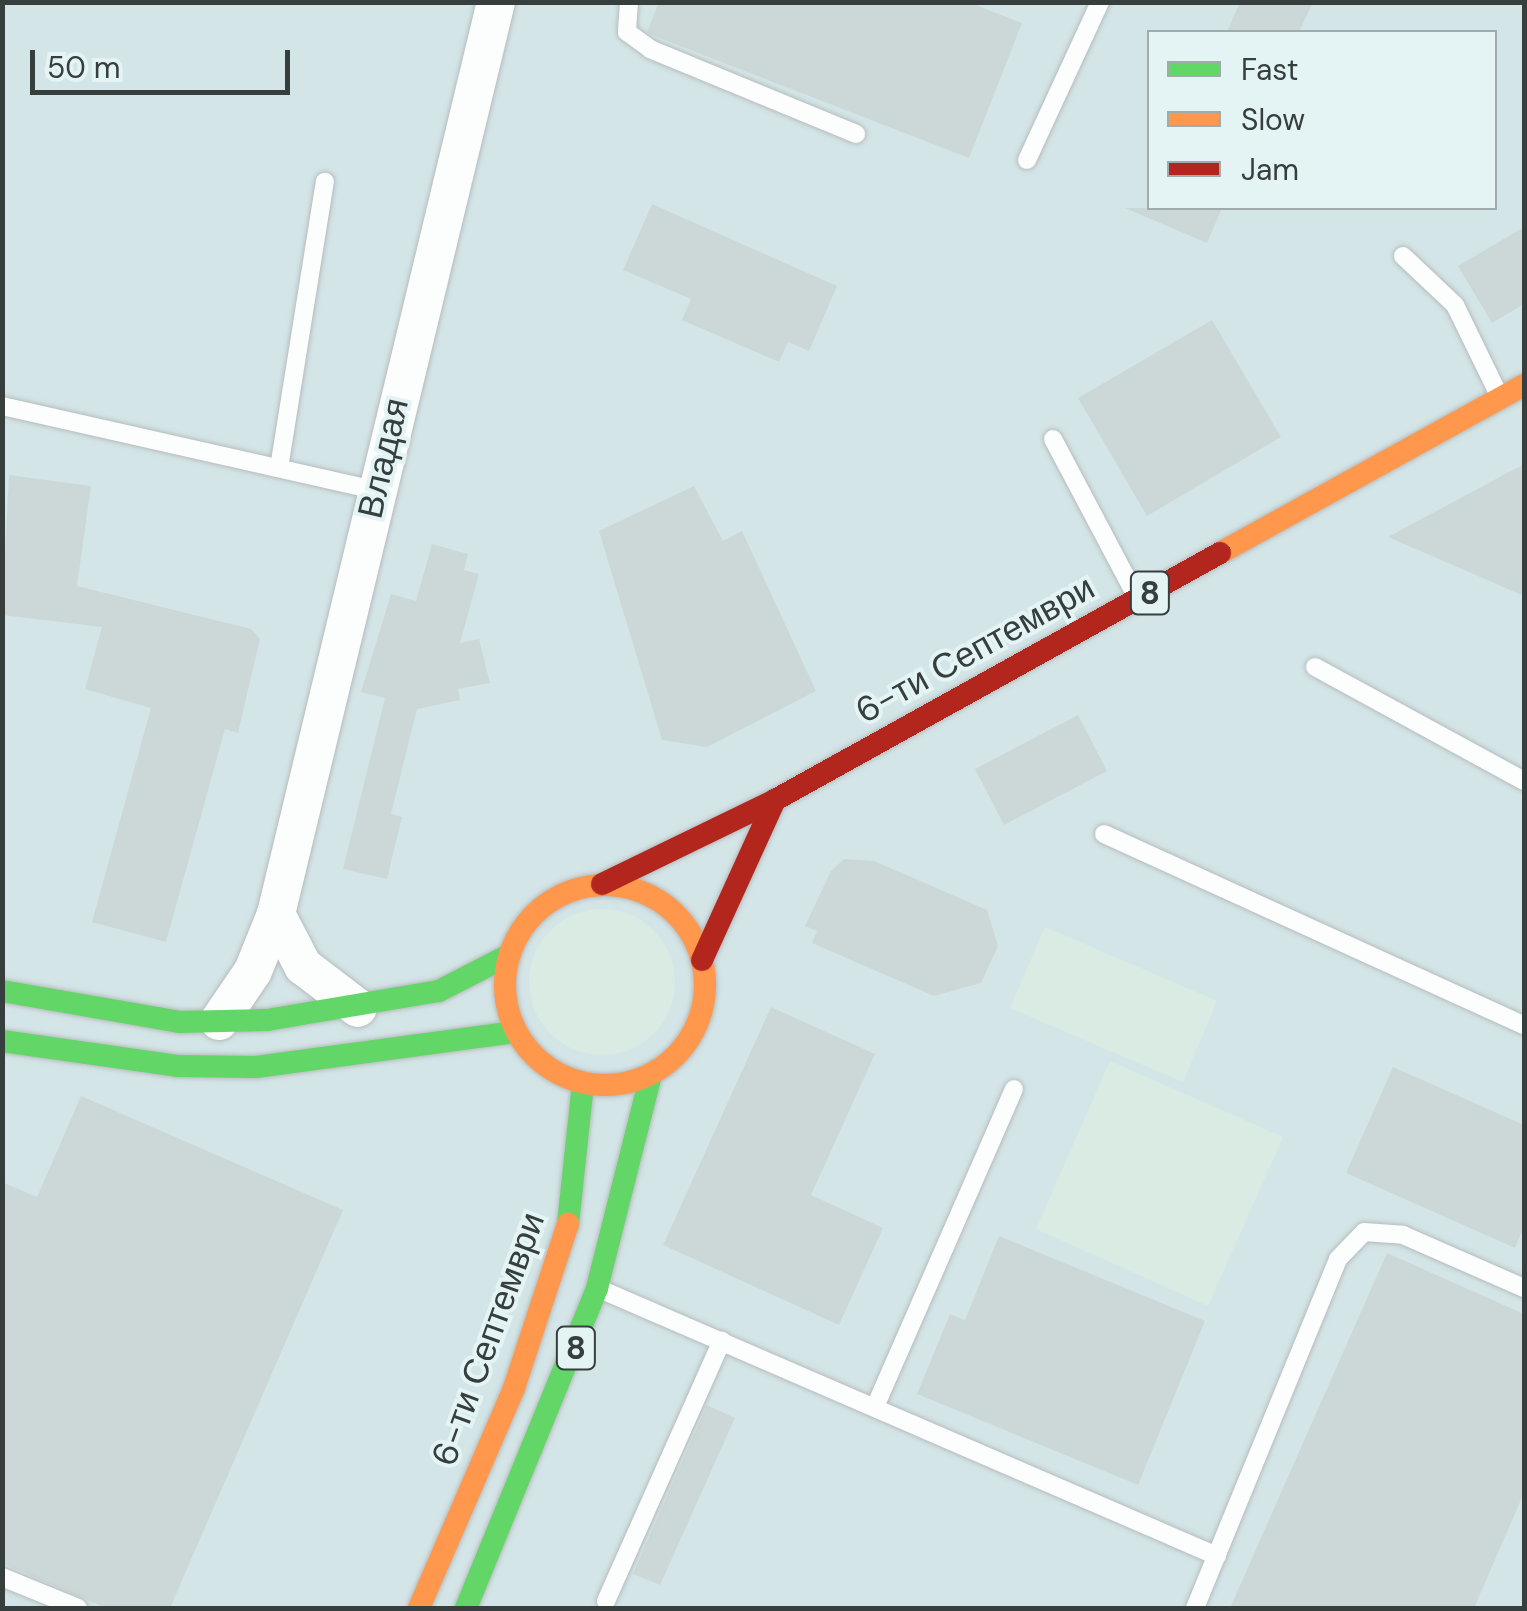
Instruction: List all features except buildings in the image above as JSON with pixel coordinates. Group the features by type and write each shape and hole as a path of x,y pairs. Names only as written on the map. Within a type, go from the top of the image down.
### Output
{"main road":[{"name":"6-ти Септември","path":"602,884 775,800 1524,385"},
{"path":"508,955 504,994 515,1032 544,1066 582,1084 629,1083 651,1075 685,1046 696,1026 702,960 775,800"},
{"path":"602,884 624,886 666,905 694,939 702,960"},
{"name":"8","path":"508,955 544,905 602,884"},
{"path":"2,991 92,1010 219,1021 358,1008 439,991 508,955"},
{"path":"2,1041 177,1066 256,1067 515,1032"},
{"name":"8","path":"466,1608 558,1396 597,1288 651,1075"},
{"name":"6-ти Септември","path":"419,1608 514,1388 556,1273 576,1196 582,1084"}],"street":[{"name":"Владая","path":"219,1021 253,971 276,914 375,490 496,2"},
{"path":"276,914 303,966 358,1008"}],"lane":[{"path":"629,2 627,32 650,49 856,134"},
{"path":"1026,160 1094,4"},
{"path":"280,468 325,182"},
{"path":"1403,256 1455,305 1500,398"},
{"path":"2,406 375,490"},
{"path":"1053,439 1138,599"},
{"path":"1315,667 1524,782"},
{"path":"1104,834 1524,1025"},
{"path":"874,1407 1014,1089"},
{"path":"1195,1608 1338,1259 1364,1232 1403,1235 1524,1288"},
{"path":"597,1288 1217,1556"},
{"path":"606,1601 722,1340"},
{"path":"2,1577 78,1608"}],"shaded area":[{"path":"3,3 1524,3 1524,1608 3,1608"},
{"path":"602,909 630,914 654,930 670,954 675,982 670,1010 654,1034 630,1050 602,1055 574,1050 550,1034 534,1010 529,982 534,954 550,930 574,914"},
{"path":"1045,927 1217,1001 1183,1082 1010,1008"},
{"path":"1110,1061 1283,1137 1208,1306 1036,1229"}],"traffic: fast":[{"path":"2,991 179,1022 267,1020 439,991 509,955"},
{"path":"2,1041 177,1066 256,1067 515,1032"},
{"path":"466,1608 597,1288 651,1075"},
{"path":"568,1224 583,1084"}],"traffic: slow":[{"path":"1220,553 1524,385"},
{"path":"605,885 643,892 676,914 698,947 705,985 698,1023 676,1056 643,1078 605,1085 567,1078 534,1056 512,1023 505,985 512,947 534,914 567,892 605,885"},
{"path":"419,1608 514,1388 568,1224"}],"traffic: jam":[{"path":"602,884 775,800 1220,553"},
{"path":"702,960 775,800"}]}
